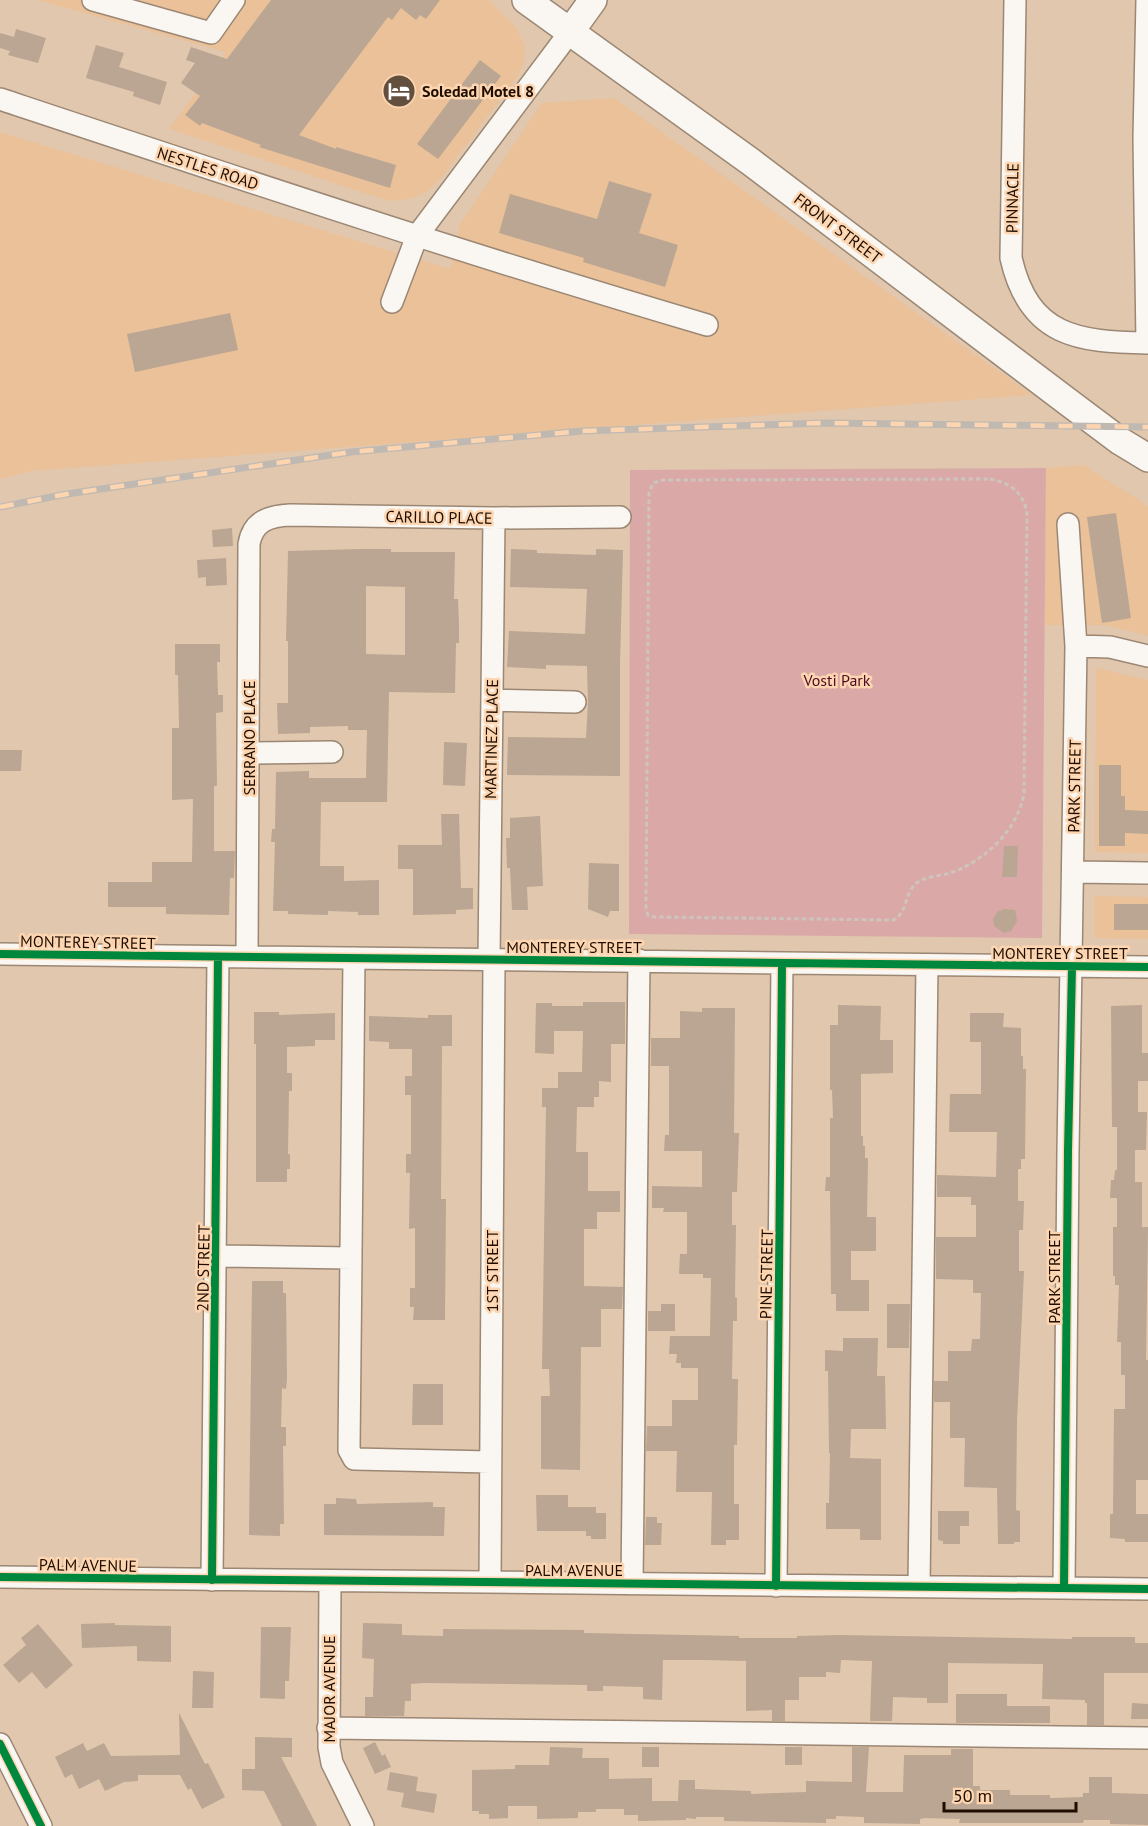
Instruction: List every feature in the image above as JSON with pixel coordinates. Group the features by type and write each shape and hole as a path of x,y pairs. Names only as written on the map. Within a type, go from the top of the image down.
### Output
{"main road":[{"name":"FRONT STREET","path":"526,0 751,162 1085,415 1148,458"},
{"path":"570,32 593,0"}],"street":[{"path":"93,0 211,33 234,0"},
{"name":"PINNACLE","path":"1015,0 1011,258 1016,280 1033,308 1057,328 1077,337 1107,342 1148,343"},
{"path":"1147,0 1144,138 1148,343"},
{"path":"392,302 417,236 570,32"},
{"name":"NESTLES ROAD","path":"0,99 417,236 707,325"},
{"name":"CARILLO PLACE","path":"259,523 275,516 290,514 494,518 620,517"},
{"name":"MARTINEZ PLACE","path":"492,960 494,518"},
{"name":"SERRANO PLACE","path":"247,957 249,544 251,535 259,523"},
{"name":"PARK STREET","path":"1064,1588 1076,646 1068,524"},
{"path":"1076,646 1110,647 1148,656"},
{"path":"492,700 575,702"},
{"path":"249,753 332,752"},
{"path":"1072,872 1148,873"},
{"name":"MONTEREY STREET","path":"0,954 1148,967"},
{"name":"2ND STREET","path":"212,1580 217,1256 218,957"},
{"path":"354,958 348,1450 354,1459 490,1462"},
{"name":"1ST STREET","path":"490,1582 492,960"},
{"path":"632,1584 639,960"},
{"name":"PINE STREET","path":"776,1586 782,964"},
{"path":"920,1586 927,964"},
{"path":"217,1256 351,1258"},
{"name":"PALM AVENUE","path":"0,1577 1148,1589"},
{"name":"MAJOR AVENUE","path":"330,1581 329,1747 332,1763 363,1826"},
{"path":"328,1728 1148,1738"},
{"path":"0,1744 41,1826"}],"path":[{"path":"990,479 1013,487 1023,499 1027,513 1024,793 1018,816 1010,829 986,852 963,868 918,882 910,892 899,916 893,920 654,917 648,915 646,897 649,493 653,483 663,480 990,479"}],"shaded area":[{"path":"37,0 489,0 516,27 525,47 524,61 518,76 439,181 426,192 411,199 389,201 169,129 226,52"},
{"path":"614,98 1032,395 32,471 0,479 0,132 450,269 460,225 542,103"},
{"path":"1084,465 1148,506 1148,636 1105,625 1045,625 1046,468"},
{"path":"1096,668 1148,680 1148,853 1095,852"},
{"path":"1095,896 1148,897 1148,939 1095,938"}],"green space":[{"name":"Vosti Park","path":"1046,468 1042,938 629,934 630,470"}],"building":[{"path":"271,0 440,0 426,19 420,15 416,20 401,8 392,20 388,17 299,135 336,149 336,147 396,165 390,188 259,147 261,145 202,123 200,126 185,115 200,96 181,83 195,63 186,60 191,47 227,59"},
{"path":"16,29 46,38 38,63 8,55 10,51 0,48 0,33 14,37"},
{"path":"96,45 124,53 119,67 167,82 160,105 133,96 134,92 86,78"},
{"path":"480,60 501,76 438,159 417,144"},
{"path":"609,181 652,194 639,233 678,245 665,287 583,262 584,258 499,233 510,194 597,219"},
{"path":"230,313 238,350 135,372 127,334"},
{"path":"1116,513 1131,618 1102,623 1087,517"},
{"path":"232,528 233,546 213,547 212,530"},
{"path":"391,549 391,552 455,552 454,599 458,599 459,643 456,643 455,693 389,692 387,802 321,802 320,866 344,866 344,881 379,880 379,915 328,911 328,915 288,914 288,911 273,911 275,842 271,842 272,829 275,829 276,772 309,771 309,778 366,778 367,730 348,730 348,726 310,727 310,733 278,734 277,703 288,703 288,641 286,641 288,551","holes":["366,586 405,587 405,655 366,654"]},
{"path":"511,549 537,550 537,553 596,555 596,549 623,550 620,776 507,775 508,737 586,738 588,702 587,666 546,665 546,669 507,667 509,631 585,634 587,589 510,587"},
{"path":"226,558 227,585 206,586 206,577 198,578 197,560"},
{"path":"175,644 220,644 220,662 217,662 218,695 223,695 223,712 216,713 217,786 214,786 214,851 235,851 234,878 230,878 229,915 166,914 166,907 108,907 108,882 152,882 152,862 192,862 193,799 172,800 172,728 179,728"},
{"path":"444,742 467,743 465,786 443,785"},
{"path":"0,750 22,750 21,771 0,771"},
{"path":"1099,765 1121,765 1121,796 1125,796 1125,810 1148,811 1148,834 1125,833 1125,846 1099,846"},
{"path":"441,814 459,814 461,888 473,888 473,909 456,910 456,914 413,915 413,869 398,869 398,845 442,845"},
{"path":"540,816 543,886 527,887 528,910 512,910 506,838 510,838 510,818"},
{"path":"1004,846 1018,846 1017,877 1002,877"},
{"path":"589,863 619,864 619,911 610,911 608,917 588,909"},
{"path":"1114,904 1148,904 1148,930 1114,930"},
{"path":"1004,909 1015,910 1017,921 1011,931 1004,933 994,926 993,919 997,912"},
{"path":"583,1002 625,1002 625,1044 611,1044 611,1082 599,1081 599,1097 594,1097 594,1107 577,1107 576,1152 588,1152 588,1191 620,1191 620,1212 597,1212 597,1229 584,1229 584,1286 623,1287 622,1309 601,1309 601,1347 581,1347 580,1470 541,1469 541,1396 550,1396 549,1369 542,1369 546,1107 542,1107 542,1088 558,1088 558,1072 582,1072 583,1031 554,1031 554,1054 535,1053 536,1003 552,1003 552,1006 583,1006"},
{"path":"838,1005 881,1006 880,1040 893,1040 893,1073 861,1074 861,1136 863,1136 863,1146 865,1146 865,1158 868,1158 867,1217 876,1217 876,1251 851,1251 851,1280 869,1280 869,1311 836,1311 836,1294 831,1294 830,1191 825,1191 826,1177 830,1177 830,1118 833,1118 832,1090 830,1090 830,1025 838,1025"},
{"path":"1142,1005 1142,1053 1148,1053 1148,1081 1138,1081 1138,1112 1147,1112 1146,1150 1135,1150 1135,1182 1142,1182 1142,1227 1148,1227 1146,1360 1148,1360 1148,1480 1136,1480 1136,1514 1148,1514 1148,1542 1125,1542 1125,1539 1110,1538 1110,1514 1113,1514 1114,1409 1125,1409 1125,1375 1121,1375 1121,1342 1117,1342 1119,1285 1115,1285 1115,1276 1113,1276 1113,1227 1117,1227 1117,1198 1110,1198 1111,1180 1114,1180 1115,1170 1117,1170 1117,1127 1112,1127 1111,1006"},
{"path":"702,1008 735,1008 734,1133 739,1133 737,1192 732,1192 732,1225 736,1225 737,1321 733,1321 732,1379 738,1379 737,1445 734,1445 734,1504 739,1504 739,1540 726,1540 726,1545 711,1545 712,1492 676,1492 677,1451 646,1451 647,1426 672,1426 672,1400 698,1400 698,1368 681,1368 681,1363 676,1363 677,1354 669,1354 670,1336 710,1336 711,1278 703,1278 703,1274 679,1274 680,1254 687,1254 687,1212 663,1212 664,1208 652,1208 652,1186 702,1187 702,1151 664,1151 665,1135 669,1135 669,1066 651,1066 651,1038 680,1038 680,1011 702,1012"},
{"path":"254,1012 279,1012 279,1015 335,1013 335,1040 315,1040 315,1046 287,1047 287,1073 292,1073 292,1091 289,1091 288,1154 290,1154 290,1169 287,1169 287,1182 256,1182"},
{"path":"970,1013 1004,1013 1003,1027 1021,1028 1021,1056 1023,1056 1023,1069 1026,1069 1025,1159 1021,1159 1021,1169 1018,1169 1018,1201 1024,1201 1023,1230 1019,1230 1019,1271 1024,1271 1017,1420 1016,1510 1020,1511 1020,1542 1014,1542 1014,1544 998,1544 997,1488 964,1487 965,1438 950,1438 950,1402 934,1402 934,1381 948,1381 948,1351 971,1351 972,1339 980,1339 981,1293 973,1293 973,1280 936,1279 936,1237 976,1237 976,1205 971,1205 971,1197 937,1197 937,1175 996,1177 997,1132 949,1132 950,1094 981,1094 981,1042 970,1042"},
{"path":"428,1015 452,1015 452,1046 442,1046 441,1199 446,1199 445,1320 413,1320 414,1307 410,1307 410,1288 415,1288 415,1228 409,1229 410,1173 406,1173 406,1154 411,1154 411,1095 405,1095 405,1076 412,1076 412,1049 389,1049 389,1042 369,1041 369,1016 428,1018"},
{"path":"252,1281 283,1281 283,1293 286,1293 287,1379 286,1389 282,1388 281,1427 286,1427 286,1446 283,1446 284,1524 280,1524 280,1536 249,1535"},
{"path":"661,1304 675,1304 675,1331 648,1331 648,1311 661,1311"},
{"path":"887,1304 910,1304 909,1348 887,1348"},
{"path":"843,1338 878,1338 877,1376 885,1376 886,1429 851,1429 850,1458 881,1459 881,1540 860,1540 860,1529 826,1529 830,1453 828,1371 825,1371 825,1350 843,1351"},
{"path":"413,1384 443,1384 443,1425 412,1425"},
{"path":"536,1495 568,1495 568,1507 596,1507 596,1513 606,1513 606,1539 591,1539 591,1536 586,1536 586,1531 537,1531"},
{"path":"336,1498 356,1499 357,1504 433,1502 433,1507 445,1507 444,1536 324,1535 324,1504 336,1504"},
{"path":"938,1511 969,1511 969,1526 960,1526 960,1544 943,1544 943,1541 938,1540"},
{"path":"646,1517 657,1517 657,1523 662,1523 661,1545 645,1545"},
{"path":"115,1623 115,1625 171,1626 171,1662 137,1661 137,1646 82,1648 81,1624"},
{"path":"363,1623 402,1624 402,1635 443,1636 443,1629 584,1630 584,1633 739,1636 739,1638 838,1635 1072,1639 1072,1637 1135,1637 1135,1643 1148,1643 1148,1673 1104,1673 1104,1725 1087,1725 1085,1700 1042,1699 1043,1664 948,1663 948,1703 927,1703 927,1698 893,1697 892,1721 870,1721 872,1661 841,1660 840,1673 826,1672 826,1677 799,1677 799,1700 785,1700 785,1721 772,1721 772,1710 746,1711 746,1661 705,1660 663,1660 662,1700 643,1699 643,1687 603,1686 603,1691 587,1691 587,1685 423,1683 411,1684 411,1701 405,1701 404,1716 365,1716 365,1697 373,1697 374,1659 362,1658"},
{"path":"38,1624 73,1665 46,1689 32,1672 19,1683 3,1665 26,1645 21,1638"},
{"path":"261,1627 291,1627 289,1681 285,1681 285,1699 260,1698"},
{"path":"193,1671 214,1672 213,1708 192,1708"},
{"path":"956,1694 1007,1694 1007,1706 1050,1706 1050,1723 956,1723"},
{"path":"1132,1703 1148,1704 1148,1719 1131,1719"},
{"path":"179,1713 225,1797 202,1809 191,1788 188,1790 180,1775 138,1775 138,1781 124,1782 105,1791 99,1779 79,1789 72,1774 65,1778 55,1757 83,1743 87,1751 104,1743 111,1756 180,1755"},
{"path":"255,1737 292,1738 292,1757 281,1757 317,1826 282,1826 264,1791 242,1790 242,1769 255,1769"},
{"path":"375,1742 382,1756 385,1754 391,1767 375,1774 363,1748"},
{"path":"550,1747 583,1748 582,1758 609,1758 609,1779 652,1778 652,1801 678,1801 679,1780 695,1780 695,1789 751,1791 751,1794 806,1792 806,1781 852,1782 852,1747 869,1747 866,1792 903,1792 904,1755 951,1755 951,1749 973,1749 973,1786 980,1786 980,1790 1010,1790 1010,1795 1050,1795 1050,1798 1083,1797 1083,1793 1089,1793 1089,1777 1112,1777 1112,1793 1148,1794 1148,1825 1110,1824 1110,1820 1084,1820 1083,1823 959,1823 960,1819 925,1818 920,1819 920,1824 864,1823 864,1817 836,1816 836,1819 826,1819 826,1823 724,1821 724,1817 638,1821 638,1815 624,1815 624,1809 596,1809 596,1812 578,1812 578,1818 537,1819 537,1806 508,1806 508,1818 489,1819 489,1814 472,1811 472,1770 515,1769 515,1765 549,1765"},
{"path":"642,1747 659,1747 659,1767 642,1767"},
{"path":"785,1747 802,1747 802,1765 785,1765"},
{"path":"390,1772 418,1777 416,1791 437,1794 434,1813 401,1807 404,1793 387,1790"}],"railway":[{"path":"0,507 67,494 351,452 582,431 824,423 1148,427"}],"cycle path":[{"path":"0,954 1148,967"},
{"path":"212,1580 218,957"},
{"path":"776,1586 782,964"},
{"path":"1064,1588 1072,967"},
{"path":"0,1577 1148,1589"},
{"path":"0,1744 41,1826"}],"place":[{"name":"Soledad Motel 8","path":"399,91"}]}
